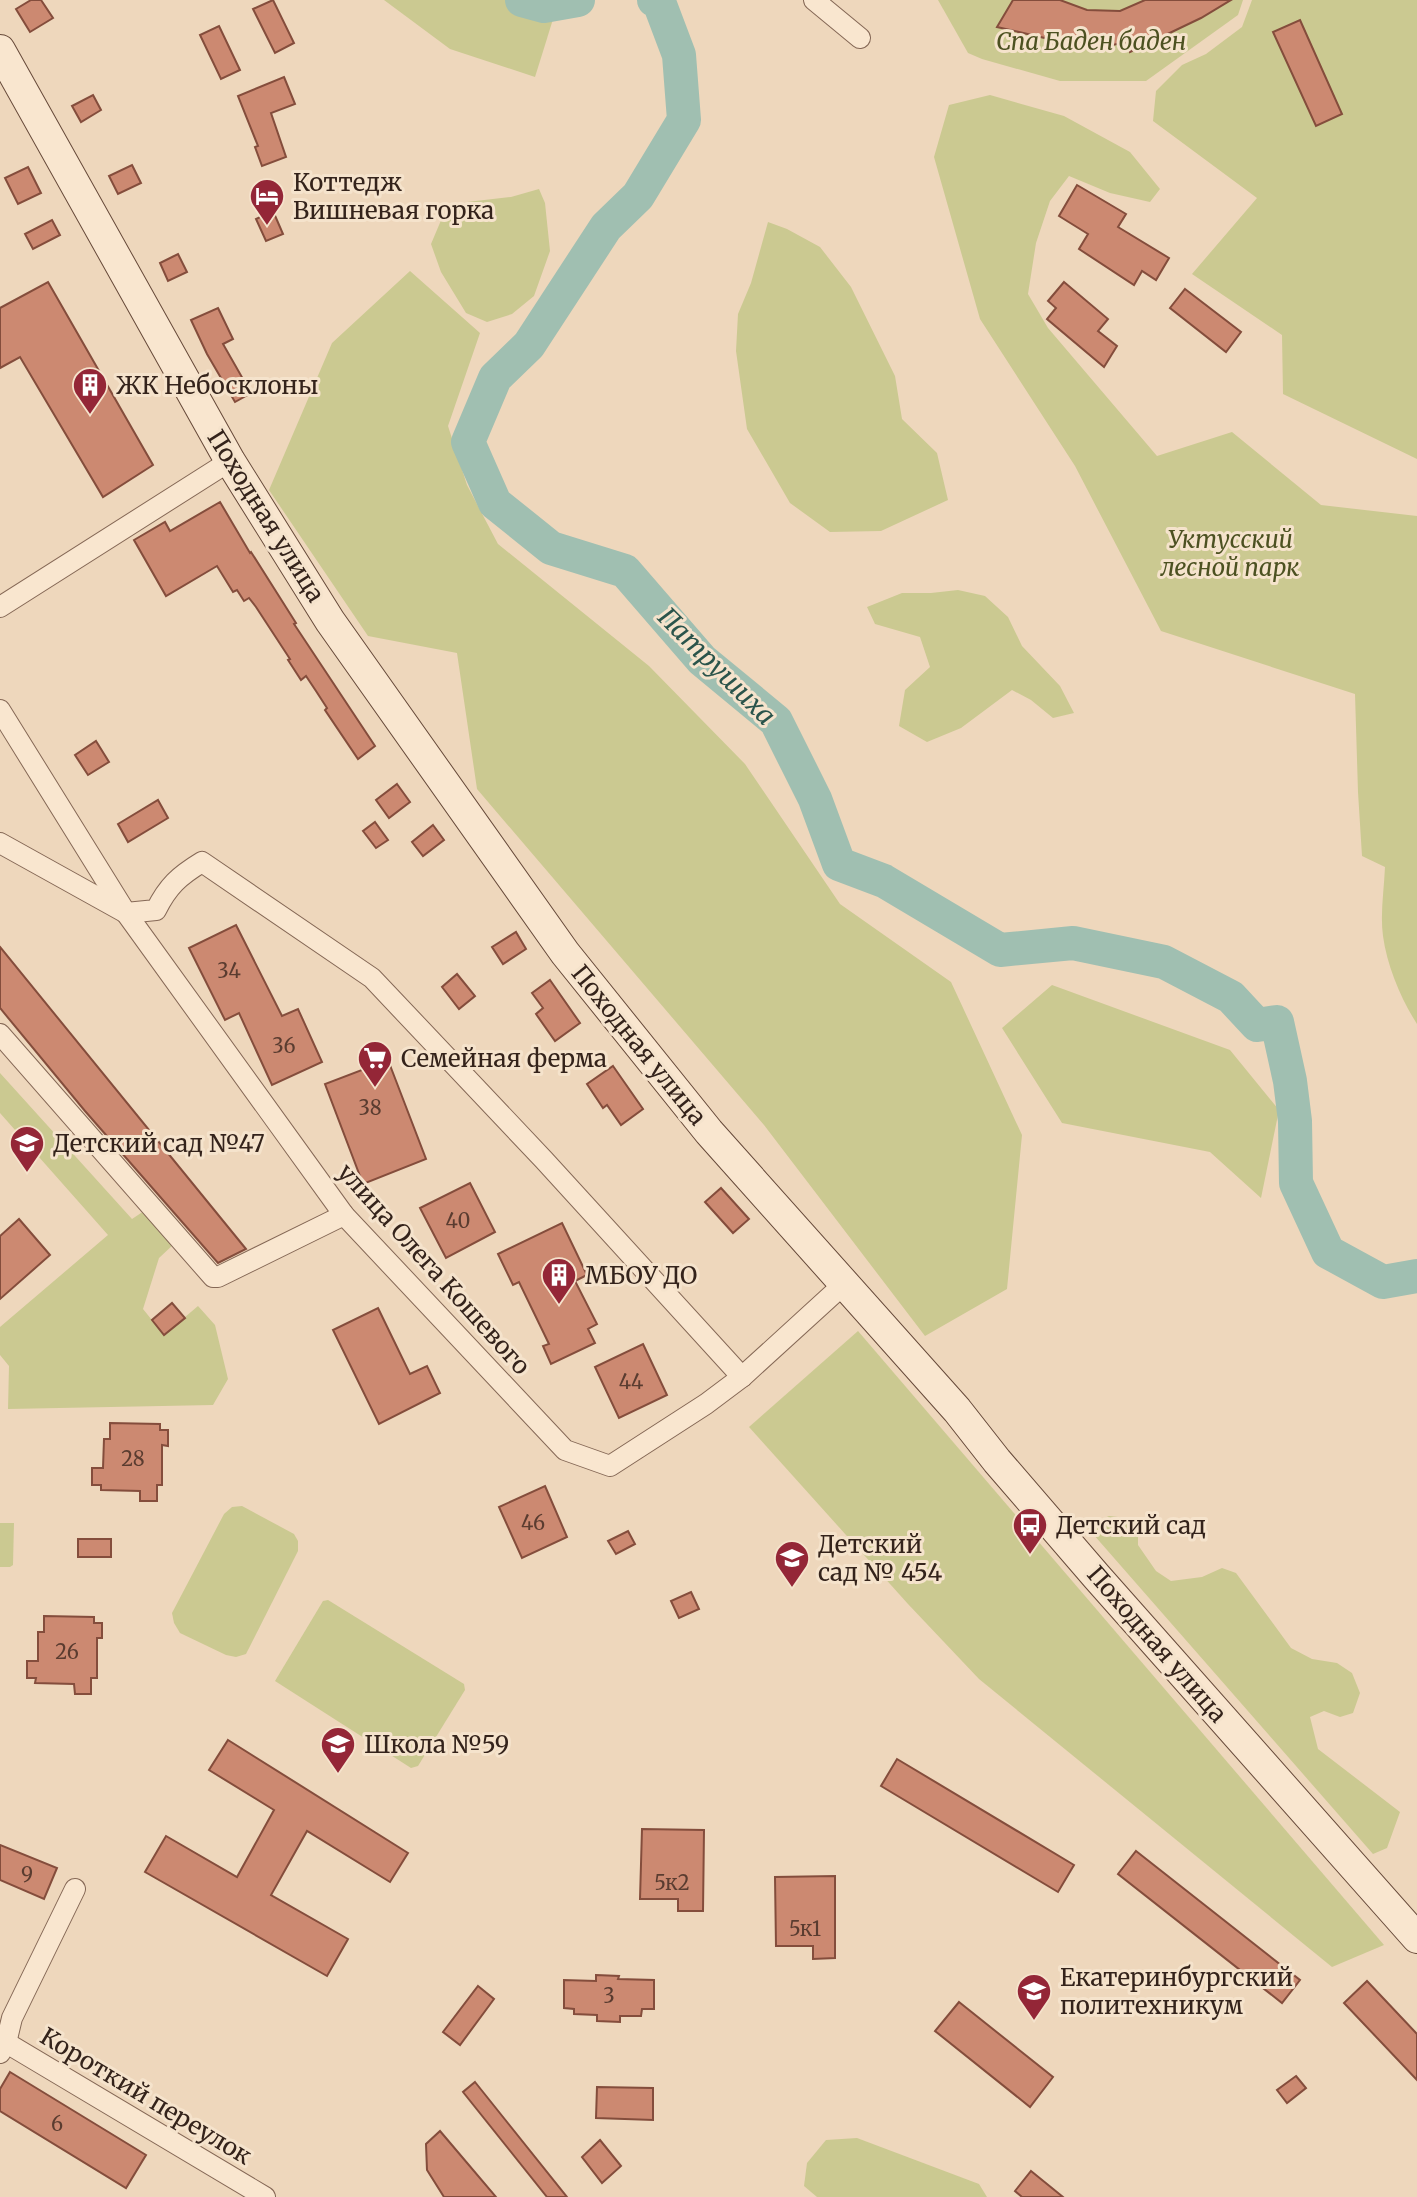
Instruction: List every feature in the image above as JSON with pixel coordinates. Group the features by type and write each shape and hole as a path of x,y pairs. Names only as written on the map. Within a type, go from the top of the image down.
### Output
{"main road":[{"name":"Походная улица","path":"0,50 230,461 330,621 565,953 709,1132 957,1410 1097,1577 1417,1938"}],"street":[{"path":"814,0 860,38"},
{"path":"0,607 230,461"},
{"name":"улица Олега Кошевого","path":"0,710 126,913 344,1215 565,1450 610,1466 742,1377 844,1284"},
{"path":"0,843 126,913 156,910 167,888 202,862 372,978 742,1377"},
{"path":"0,1034 213,1277 344,1215"},
{"path":"2,2045 75,1889"},
{"name":"Короткий переулок","path":"2,2045 265,2197"}],"green space":[{"path":"384,0 559,0 535,77 450,49"},
{"name":"Спа Баден баден","path":"938,0 1243,0 1238,15 1146,81 1060,81 968,53"},
{"path":"1252,0 1417,0 1417,459 1283,394 1282,335 1192,274 1257,198 1153,121 1156,91 1182,65 1206,54 1242,27"},
{"name":"Уктусский лесной парк","path":"990,95 1064,116 1130,152 1160,189 1150,202 1110,193 1069,176 1050,201 1036,243 1028,294 1048,328 1157,456 1232,432 1321,505 1417,516 1417,1024 1396,982 1385,947 1382,919 1385,867 1362,856 1355,694 1161,631 1075,466 980,319 934,157 949,105"},
{"path":"539,189 545,203 550,251 534,296 512,314 487,322 466,313 441,272 431,244 442,218 467,202 511,197"},
{"path":"768,222 820,247 851,287 895,376 902,419 937,453 948,500 881,531 830,532 790,503 747,429 736,351 738,314 751,283"},
{"path":"410,271 480,333 448,426 467,485 498,544 649,666 745,764 840,904 951,982 1022,1135 1007,1289 925,1336 764,1125 477,789 457,653 368,636 269,490 332,343"},
{"path":"958,590 985,596 1008,617 1022,646 1060,686 1074,713 1053,718 1031,700 1012,690 961,728 927,742 899,726 905,690 930,667 920,637 875,624 867,607 902,593"},
{"path":"1052,985 1230,1050 1279,1110 1261,1198 1210,1152 1062,1123 1002,1028"},
{"path":"0,1073 132,1219 147,1209 175,1243 159,1258 143,1309 164,1335 198,1306 215,1325 228,1379 213,1405 8,1409 9,1366 0,1355 0,1327 108,1235 0,1113"},
{"path":"858,1331 1384,1945 1332,1967 979,1679 749,1427"},
{"path":"242,1506 294,1534 298,1551 246,1654 236,1657 180,1633 172,1613 224,1514 232,1507"},
{"path":"1109,1516 1127,1518 1138,1528 1138,1545 1156,1571 1171,1581 1202,1577 1222,1568 1236,1573 1291,1648 1312,1659 1337,1663 1352,1673 1360,1693 1353,1713 1340,1717 1324,1711 1310,1717 1318,1749 1400,1812 1387,1848 1373,1854 1086,1526"},
{"path":"0,1523 14,1523 13,1565 10,1567 0,1567"},
{"path":"328,1600 464,1684 465,1690 418,1766 411,1768 275,1681 323,1601"},
{"path":"857,2138 979,2184 987,2197 817,2197 804,2186 807,2163 826,2140"}],"building":[{"path":"31,0 41,0 53,18 30,32 16,9"},
{"path":"273,0 294,43 275,53 253,9"},
{"path":"1013,0 1060,0 1087,10 1120,11 1145,0 1231,0 1130,52 1128,42 1059,49 1062,42 997,27"},
{"path":"1300,20 1342,114 1316,126 1273,32"},
{"path":"219,26 240,70 221,79 200,35"},
{"path":"284,77 295,104 271,113 286,157 262,166 255,147 258,146 238,96"},
{"path":"93,95 101,110 81,122 72,106"},
{"path":"132,165 141,183 118,194 109,176"},
{"path":"28,167 41,193 18,204 5,178"},
{"path":"1077,185 1126,214 1118,227 1169,258 1156,280 1142,271 1134,285 1079,249 1088,234 1059,216"},
{"path":"273,211 283,234 266,241 256,219"},
{"path":"52,220 60,235 33,249 25,234"},
{"path":"178,254 187,272 168,281 160,263"},
{"name":"ЖК Небосклоны","path":"48,282 153,465 103,497 20,357 0,368 0,308"},
{"path":"1064,282 1108,319 1098,331 1117,346 1104,367 1047,319 1056,308 1048,301"},
{"path":"1185,289 1241,332 1226,352 1170,308"},
{"path":"218,308 233,339 223,344 251,393 235,402 191,320"},
{"path":"220,502 294,624 375,746 358,759 306,676 301,680 256,607 249,598 244,601 237,590 233,592 217,566 166,596 134,540 165,522 170,531"},
{"path":"96,741 109,762 88,775 75,755"},
{"path":"397,784 410,802 389,818 376,800"},
{"path":"158,800 168,818 128,842 118,824"},
{"path":"375,822 388,840 376,848 363,831"},
{"path":"433,825 444,840 423,856 412,842"},
{"path":"236,925 282,1016 298,1009 322,1062 272,1085 239,1013 225,1020 189,948"},
{"path":"516,932 526,949 503,964 492,947"},
{"path":"0,947 246,1249 218,1263 0,1008"},
{"path":"457,974 475,996 459,1009 442,987"},
{"path":"550,980 580,1023 555,1041 536,1014 543,1008 532,993"},
{"path":"388,1060 426,1159 363,1184 325,1084"},
{"path":"613,1066 643,1109 621,1125 607,1105 603,1108 587,1084"},
{"path":"470,1183 495,1232 446,1258 420,1208"},
{"path":"721,1188 749,1219 733,1233 705,1202"},
{"path":"19,1219 50,1255 0,1299 0,1236"},
{"name":"МБОУ ДО","path":"562,1223 587,1275 575,1281 597,1324 588,1329 595,1343 551,1364 543,1346 549,1344 519,1282 513,1285 498,1254"},
{"path":"172,1303 185,1318 164,1335 152,1320"},
{"path":"378,1308 410,1374 427,1366 440,1393 379,1424 333,1330"},
{"path":"643,1344 667,1395 619,1418 595,1367"},
{"path":"110,1423 160,1424 160,1430 168,1430 168,1446 162,1445 162,1485 157,1485 157,1501 140,1501 140,1491 101,1490 101,1485 92,1485 92,1468 103,1468 104,1439 110,1439"},
{"path":"545,1486 567,1537 522,1558 499,1507"},
{"path":"628,1531 635,1544 616,1554 608,1541"},
{"path":"78,1539 111,1539 111,1557 78,1557"},
{"path":"691,1592 699,1609 679,1618 671,1601"},
{"path":"44,1616 94,1617 94,1623 102,1623 102,1638 97,1638 97,1678 91,1678 91,1694 75,1694 74,1684 35,1683 36,1678 27,1678 27,1661 38,1661 38,1632 44,1632"},
{"path":"228,1740 408,1853 390,1882 307,1831 271,1895 348,1939 327,1976 145,1872 166,1836 237,1877 274,1810 209,1770"},
{"path":"897,1759 1074,1865 1058,1892 881,1786"},
{"path":"642,1829 704,1830 703,1911 678,1911 678,1899 640,1899"},
{"path":"0,1845 57,1868 44,1899 0,1880"},
{"path":"1136,1851 1300,1980 1282,2003 1118,1874"},
{"path":"835,1876 835,1958 813,1959 813,1946 776,1946 775,1877"},
{"path":"596,1975 654,1980 654,2009 642,2009 641,2016 620,2016 620,2022 597,2021 597,2015 574,2014 574,2009 564,2008 564,1980 596,1981"},
{"path":"1367,1981 1417,2034 1417,2080 1344,2003"},
{"path":"478,1986 494,1999 460,2045 443,2032"},
{"path":"959,2002 1053,2077 1030,2107 935,2031"},
{"path":"10,2072 146,2155 126,2188 0,2111 0,2089"},
{"path":"1296,2076 1306,2088 1287,2103 1277,2090"},
{"path":"475,2082 567,2197 547,2197 463,2092"},
{"path":"597,2087 653,2088 653,2120 596,2118"},
{"path":"440,2131 496,2197 444,2197 427,2170 426,2144"},
{"path":"600,2140 621,2166 602,2183 582,2157"},
{"path":"1031,2171 1063,2197 1022,2197 1015,2191"}],"waterway":[{"name":"Патрушиха","path":"522,0 544,6 578,0"},
{"name":"Патрушиха","path":"654,0 659,2 679,55 684,120 638,196 606,227 529,345 495,378 468,442 495,503 551,548 625,571 702,660 776,721 815,799 839,864 884,881 1000,950 1073,943 1164,962 1231,997 1257,1025 1277,1022 1295,1121 1296,1183 1328,1252 1383,1282 1417,1276"}],"place":[{"name":"Коттедж Вишневая горка","path":"267,227"},
{"name":"ЖК Небосклоны","path":"90,416"},
{"name":"Семейная ферма","path":"375,1089"},
{"name":"Детский сад №47","path":"27,1174"},
{"name":"МБОУ ДО","path":"559,1306"},
{"name":"Детский сад","path":"1030,1556"},
{"name":"Детский сад № 454","path":"792,1589"},
{"name":"Школа №59","path":"338,1775"},
{"name":"Екатеринбургский политехникум","path":"1034,2022"}]}
